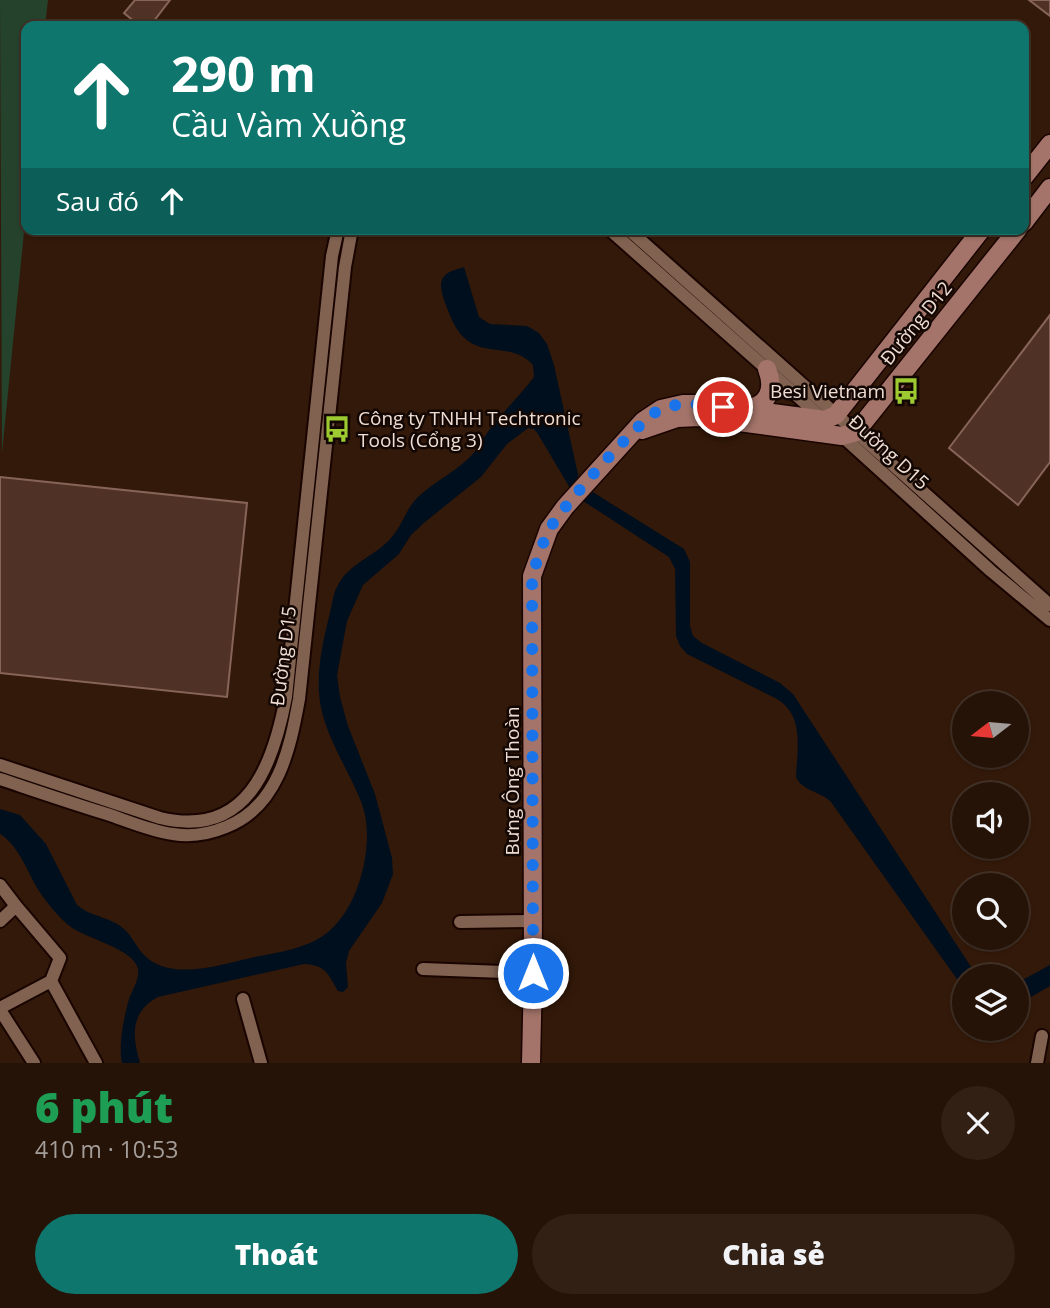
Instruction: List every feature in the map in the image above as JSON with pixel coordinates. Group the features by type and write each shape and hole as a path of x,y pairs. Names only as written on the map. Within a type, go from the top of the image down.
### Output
{"street":[{"path":"1029,171 1050,144"},
{"path":"1029,215 1050,188"},
{"name":"Đường D15","path":"0,779 160,832 203,834 232,825 264,799 279,775 294,726 326,387 332,256 337,235"},
{"name":"Đường D15","path":"0,765 174,821 202,820 217,815 237,805 254,789 270,763 286,697 326,387 350,235"},
{"name":"Đường D15","path":"616,235 767,369 830,418 1050,604"},
{"name":"Đường D15","path":"634,235 830,418"},
{"name":"Đường D12","path":"830,418 977,235"},
{"name":"Đường D12","path":"849,434 1013,235"},
{"path":"743,409 760,406 766,401 771,383 767,369"},
{"name":"Bưng Ông Thoàn","path":"531,1063 532,576 549,529 608,458 652,414 672,406 704,404 830,418"},
{"path":"630,436 655,424 688,416 849,434"},
{"name":"Đường D15","path":"849,434 991,571 1050,620"},
{"path":"0,885 60,958 51,981 0,1009 34,1063"},
{"path":"0,921 16,906"},
{"path":"460,922 533,921"},
{"path":"423,969 533,973"},
{"path":"51,981 96,1063"},
{"path":"243,999 261,1063"},
{"path":"1037,1063 1042,1036"}],"green space":[{"path":"0,0 48,0 46,21 21,21 21,235 24,235 2,453"}],"water":[{"path":"464,267 479,317 490,324 527,326 539,333 547,344 554,365 579,479 583,486 684,549 690,562 690,626 693,636 780,683 793,694 952,938 952,950 960,950 969,964 952,964 952,972 831,802 799,782 796,777 796,724 786,706 687,654 680,646 676,636 675,569 669,557 574,495 538,434 534,429 528,428 507,444 481,477 411,535 399,554 363,585 347,621 337,675 340,697 348,726 375,794 392,858 393,874 382,903 349,951 346,963 348,987 343,992 338,991 322,968 304,964 158,997 142,1010 138,1017 135,1034 140,1063 122,1063 124,1023 138,969 128,955 75,929 56,913 39,891 18,852 0,834 0,809 20,815 46,844 77,905 119,925 143,954 154,963 167,968 182,970 212,967 294,949 316,940 343,916 360,880 367,840 362,804 330,736 320,700 320,662 334,593 348,572 391,538 417,498 472,455 493,425 534,377 533,365 523,357 479,347 459,333 451,318 441,286 445,275"},
{"path":"1050,965 1050,986 1029,998 1029,976"}],"building":[{"path":"135,0 170,0 154,21 134,21 124,13"},
{"path":"1029,0 1050,0 1050,16"},
{"path":"1050,315 1050,462 1018,505 949,448"},
{"path":"0,477 247,503 227,697 0,673"}],"place":[{"name":"Besi Vietnam","path":"906,391"},
{"name":"Công ty TNHH Techtronic Tools (Cổng 3)","path":"337,429"}],"route":[{"path":"533,973 532,576 549,529 565,507 643,421 660,409 672,406 704,404 723,407"}]}
